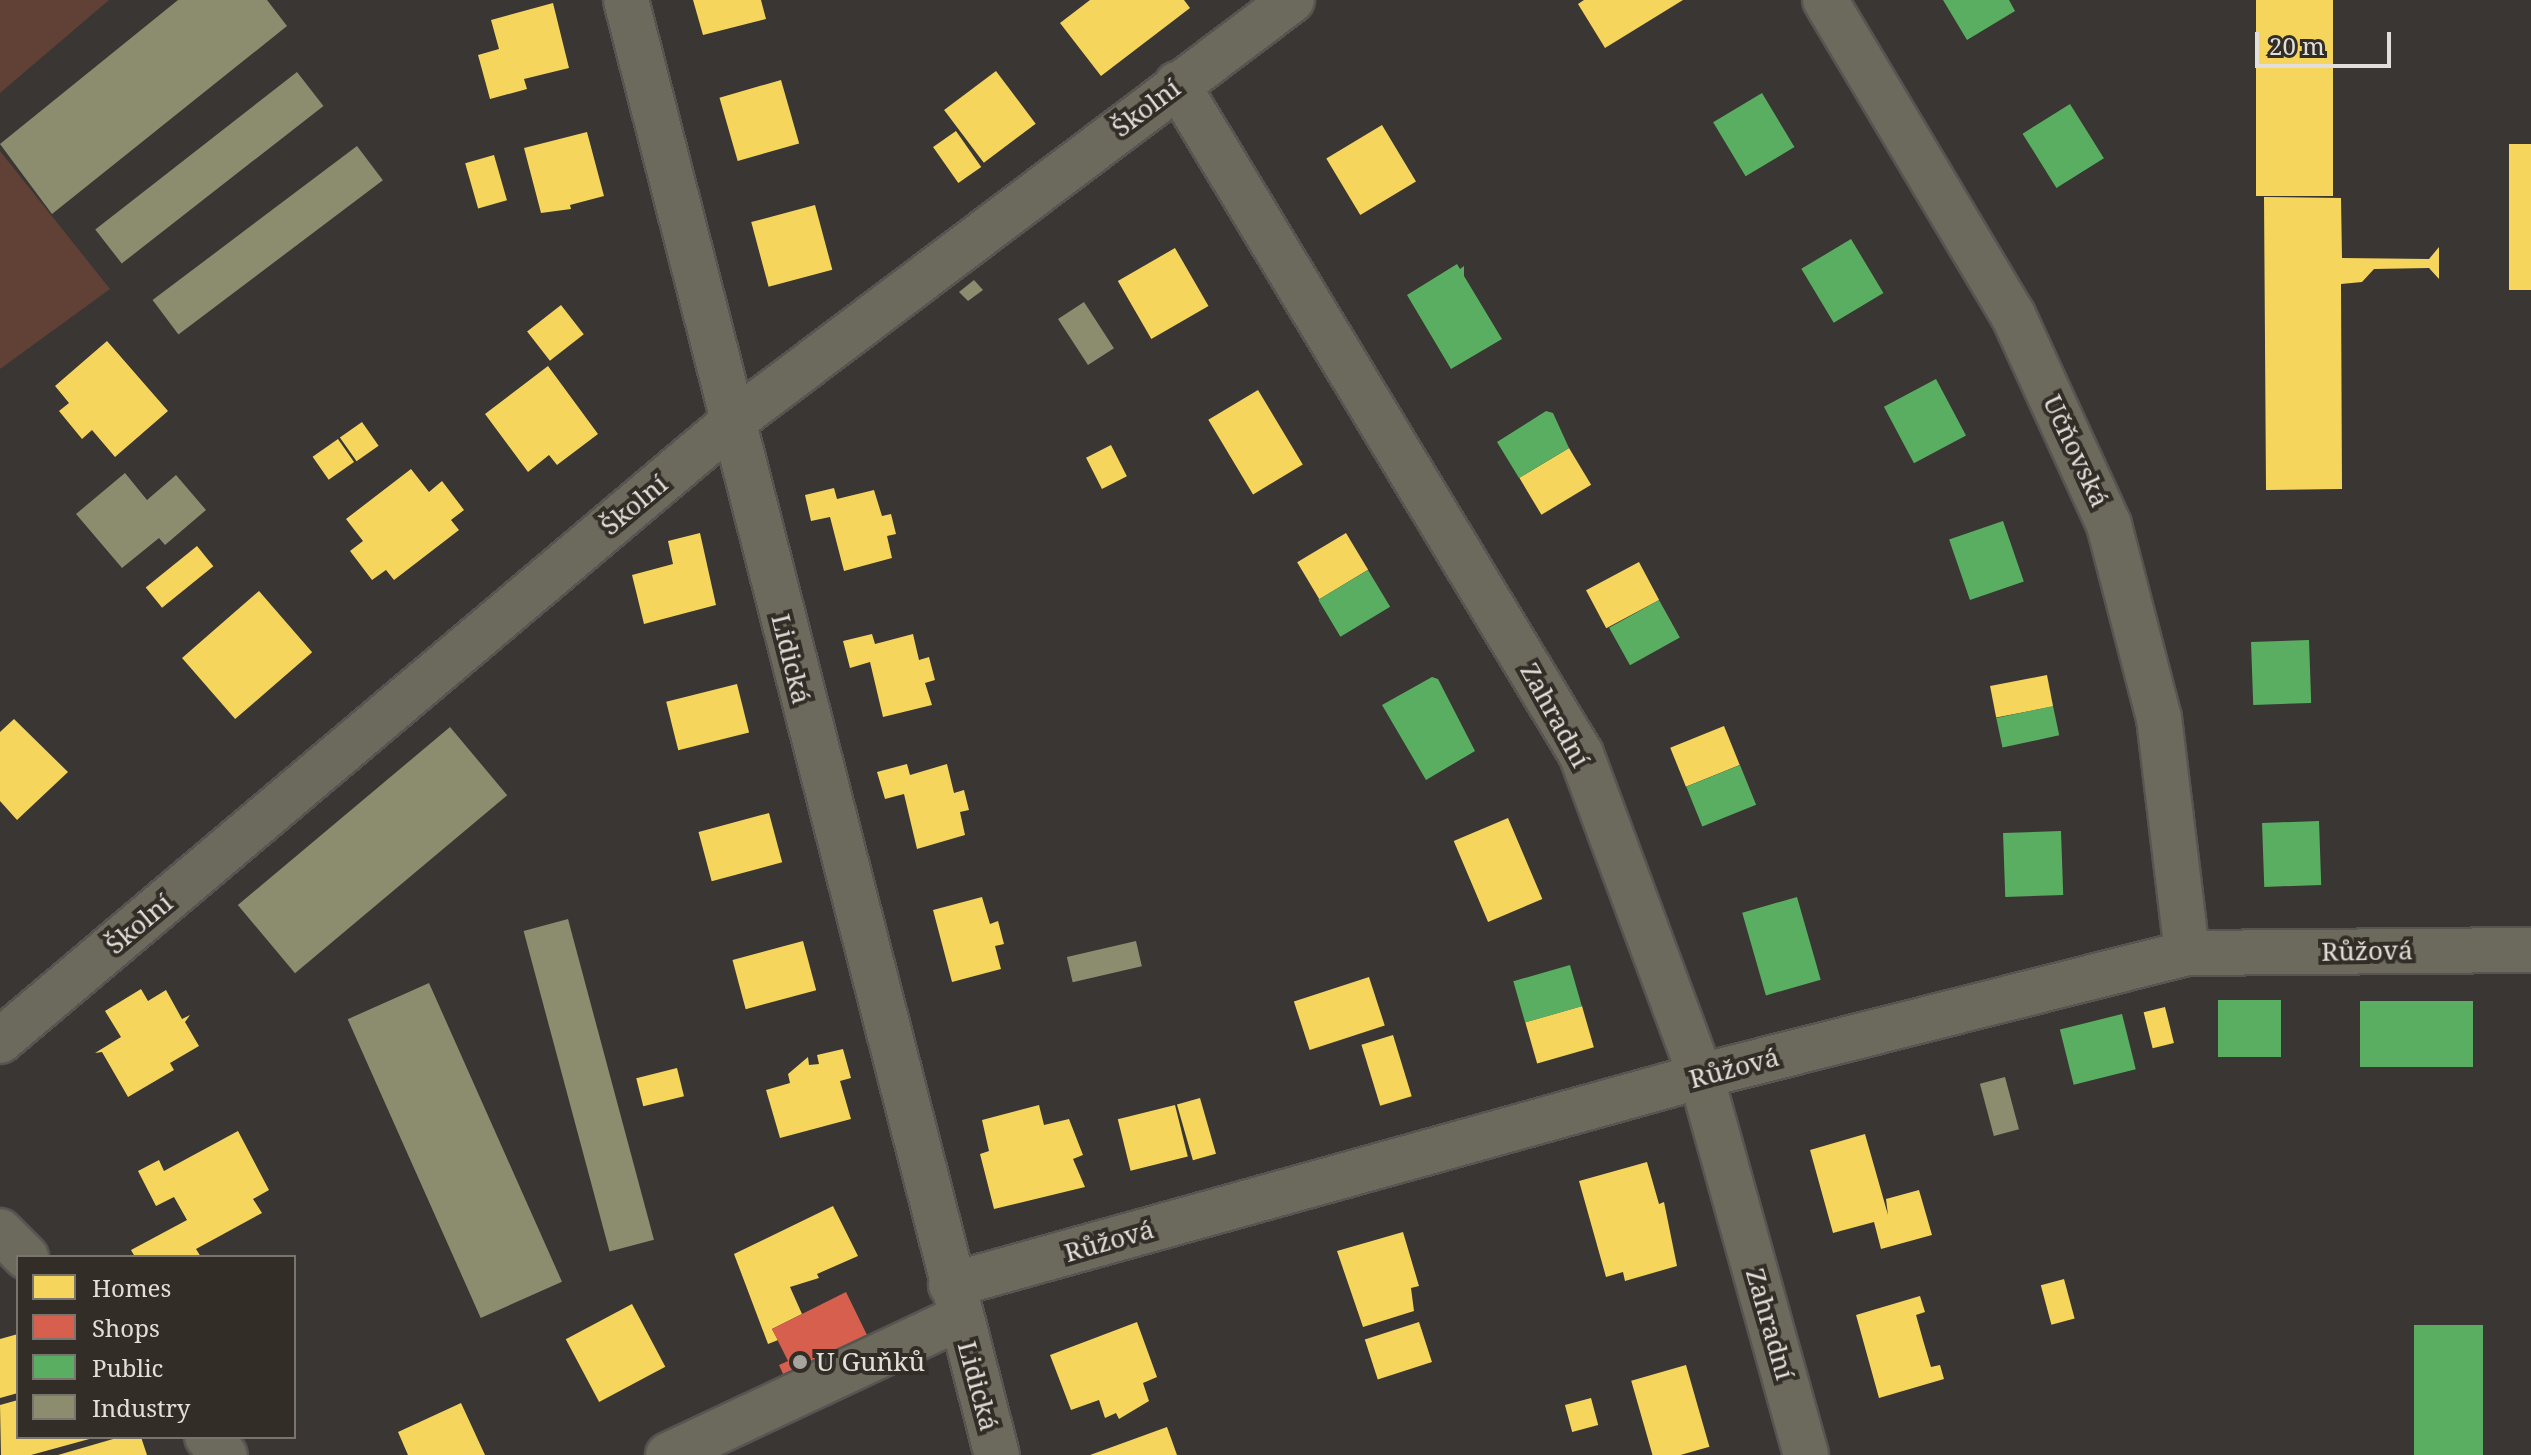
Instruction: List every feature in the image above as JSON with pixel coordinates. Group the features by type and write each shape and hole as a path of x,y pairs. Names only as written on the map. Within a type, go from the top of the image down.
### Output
{"street":[{"name":"Lidická","path":"626,0 730,424 997,1455"},
{"name":"Školní","path":"0,1041 730,424 1292,0"},
{"name":"Učňovská","path":"1825,0 2013,315 2109,525 2159,718 2187,953"},
{"name":"Zahradní","path":"1177,84 1581,754 1701,1076 1806,1455"},
{"name":"Růžová","path":"955,1302 1701,1076 2187,953 2531,950"},
{"path":"0,1231 24,1255"},
{"name":"Lidická","path":"668,1455 955,1302"},
{"path":"209,1439 225,1455"}],"shaded area":[{"path":"0,0 109,0 0,93"},
{"path":"0,151 110,289 0,369"}],"building: Homes":[{"path":"693,0 761,0 766,19 703,35"},
{"path":"1090,0 1184,0 1190,8 1101,76 1060,23"},
{"path":"1584,0 1683,0 1605,48 1578,4"},
{"path":"2256,0 2333,0 2333,196 2256,196"},
{"path":"553,3 569,68 524,79 527,89 490,99 478,55 499,49 491,20"},
{"path":"996,71 1036,124 984,163 944,110"},
{"path":"781,80 799,143 738,161 719,98"},
{"path":"1382,125 1416,182 1360,215 1326,158"},
{"path":"956,131 981,167 958,183 933,147"},
{"path":"587,132 604,196 570,205 571,209 541,213 524,148"},
{"path":"2509,144 2531,144 2531,290 2509,290"},
{"path":"494,155 507,200 478,208 465,163"},
{"path":"2264,197 2341,198 2342,258 2429,259 2439,247 2439,279 2429,268 2374,269 2362,282 2341,284 2342,489 2266,490"},
{"path":"815,205 832,270 769,287 751,222"},
{"path":"1175,248 1208,306 1151,339 1118,281"},
{"path":"561,305 584,334 550,361 527,331"},
{"path":"107,341 168,411 115,457 92,430 82,439 59,411 69,403 55,386"},
{"path":"548,366 598,434 557,465 549,455 528,472 485,414"},
{"path":"1258,390 1303,465 1253,494 1208,420"},
{"path":"362,422 379,446 357,461 340,437"},
{"path":"338,439 354,462 329,480 313,457"},
{"path":"1111,445 1127,476 1102,489 1086,458"},
{"path":"1569,448 1591,485 1541,515 1519,478"},
{"path":"411,469 429,492 442,481 464,510 451,520 459,530 394,580 386,570 372,580 350,551 363,541 346,519"},
{"path":"834,488 837,499 874,490 882,516 891,514 896,534 887,536 892,558 844,571 830,517 811,521 805,495"},
{"path":"700,533 716,605 644,624 632,575 673,564 668,541"},
{"path":"1346,533 1368,570 1319,599 1297,562"},
{"path":"197,546 213,566 162,608 146,588"},
{"path":"1639,562 1659,600 1606,628 1586,590"},
{"path":"259,591 312,652 235,719 182,658"},
{"path":"872,634 875,644 913,634 919,660 929,657 935,680 925,683 932,705 883,717 870,662 850,668 843,641"},
{"path":"2047,675 2053,706 1996,717 1990,686"},
{"path":"737,684 749,733 678,750 666,702"},
{"path":"14,719 68,772 17,820 0,801 0,732"},
{"path":"1724,726 1740,765 1686,787 1670,748"},
{"path":"907,764 910,775 947,764 954,793 964,790 969,810 960,812 965,835 917,849 904,794 885,799 877,772"},
{"path":"769,813 782,862 712,881 698,832"},
{"path":"1508,818 1542,899 1488,922 1454,841"},
{"path":"982,897 990,924 998,921 1004,944 995,946 1001,969 952,982 933,910"},
{"path":"803,941 816,990 746,1009 732,960"},
{"path":"1369,977 1385,1026 1310,1050 1294,1001"},
{"path":"141,989 148,1001 166,990 182,1019 190,1015 185,1022 199,1046 170,1063 174,1070 128,1097 102,1052 95,1053 121,1037 105,1011"},
{"path":"1582,1006 1594,1047 1537,1064 1525,1022"},
{"path":"2165,1007 2174,1043 2153,1048 2144,1012"},
{"path":"1393,1035 1412,1096 1380,1106 1361,1045"},
{"path":"843,1049 851,1078 840,1081 851,1119 780,1138 766,1090 790,1083 788,1074 808,1057 809,1065 819,1064 817,1055"},
{"path":"677,1068 684,1096 643,1106 636,1078"},
{"path":"1200,1098 1216,1154 1193,1160 1177,1105"},
{"path":"1039,1105 1044,1125 1069,1119 1083,1155 1073,1159 1085,1187 994,1209 980,1154 989,1151 982,1120"},
{"path":"1175,1105 1188,1156 1131,1171 1118,1119"},
{"path":"238,1131 269,1190 253,1199 262,1213 196,1249 200,1255 134,1255 131,1250 187,1220 174,1197 156,1206 138,1171 159,1160 164,1171"},
{"path":"1865,1134 1888,1215 1886,1199 1919,1190 1932,1235 1881,1249 1874,1222 1833,1233 1810,1150"},
{"path":"1647,1162 1659,1204 1664,1202 1677,1266 1625,1281 1623,1272 1606,1277 1579,1181"},
{"path":"833,1206 858,1256 817,1274 819,1278 790,1287 802,1314 772,1329 778,1340 768,1344 734,1254"},
{"path":"1403,1232 1419,1286 1411,1288 1414,1311 1363,1327 1337,1251"},
{"path":"2064,1279 2075,1319 2051,1325 2041,1285"},
{"path":"1920,1296 1925,1312 1916,1315 1923,1340 1931,1367 1940,1365 1944,1379 1879,1398 1856,1315"},
{"path":"632,1304 665,1367 599,1402 566,1339"},
{"path":"1137,1322 1157,1377 1143,1383 1149,1401 1119,1419 1116,1413 1105,1418 1099,1400 1071,1410 1050,1355"},
{"path":"1419,1322 1432,1362 1378,1380 1365,1340"},
{"path":"16,1335 16,1394 0,1398 0,1339"},
{"path":"1686,1365 1709,1447 1681,1455 1653,1455 1631,1381"},
{"path":"1591,1398 1598,1425 1572,1432 1565,1405"},
{"path":"16,1401 16,1439 89,1439 31,1455 1,1455 0,1405"},
{"path":"461,1403 485,1455 408,1455 398,1432"},
{"path":"1167,1427 1177,1455 1090,1455"},
{"path":"113,1439 142,1439 147,1455 58,1455"}],"building: Shops":[{"path":"846,1292 867,1335 784,1376 779,1365 788,1361 772,1329"}],"building: Public":[{"path":"1943,0 2009,0 2015,11 1967,40"},
{"path":"1762,93 1794,147 1746,176 1713,122"},
{"path":"2070,104 2104,158 2056,188 2023,134"},
{"path":"1851,239 1883,293 1834,323 1801,269"},
{"path":"1457,264 1460,269 1464,266 1464,276 1502,339 1451,369 1407,295"},
{"path":"1936,379 1966,436 1914,463 1884,407"},
{"path":"1546,411 1553,413 1569,448 1519,478 1497,442"},
{"path":"2003,521 2024,582 1970,600 1949,540"},
{"path":"1368,570 1390,607 1340,637 1318,600"},
{"path":"1659,600 1680,638 1630,665 1609,628"},
{"path":"2309,640 2311,703 2253,705 2251,642"},
{"path":"1432,677 1438,679 1475,751 1426,780 1382,705"},
{"path":"2053,706 2059,735 2003,747 1996,718"},
{"path":"1740,765 1756,805 1702,827 1686,787"},
{"path":"2319,821 2321,885 2264,887 2262,823"},
{"path":"2061,831 2063,895 2005,897 2003,833"},
{"path":"1797,897 1821,980 1766,995 1742,913"},
{"path":"1570,965 1582,1006 1525,1023 1513,981"},
{"path":"2218,1000 2281,1000 2281,1057 2218,1057"},
{"path":"2360,1001 2473,1001 2473,1067 2360,1067"},
{"path":"2122,1014 2136,1069 2074,1085 2060,1029"},
{"path":"2414,1325 2483,1325 2483,1455 2414,1455"}],"building: Industry":[{"path":"178,0 267,0 287,26 52,214 0,144"},
{"path":"297,72 323,106 122,263 95,230"},
{"path":"357,146 383,180 178,334 153,300"},
{"path":"974,280 983,290 968,301 959,292"},
{"path":"1084,302 1114,348 1088,365 1058,319"},
{"path":"125,473 147,500 176,475 206,510 165,545 159,538 122,568 76,514"},
{"path":"450,727 507,795 295,973 238,905"},
{"path":"568,919 654,1240 609,1252 524,931"},
{"path":"1136,941 1142,966 1073,982 1067,957"},
{"path":"429,983 562,1282 481,1318 348,1019"},
{"path":"2005,1077 2019,1129 1994,1136 1980,1084"}],"place":[{"name":"U Guňků","path":"800,1362"}]}
